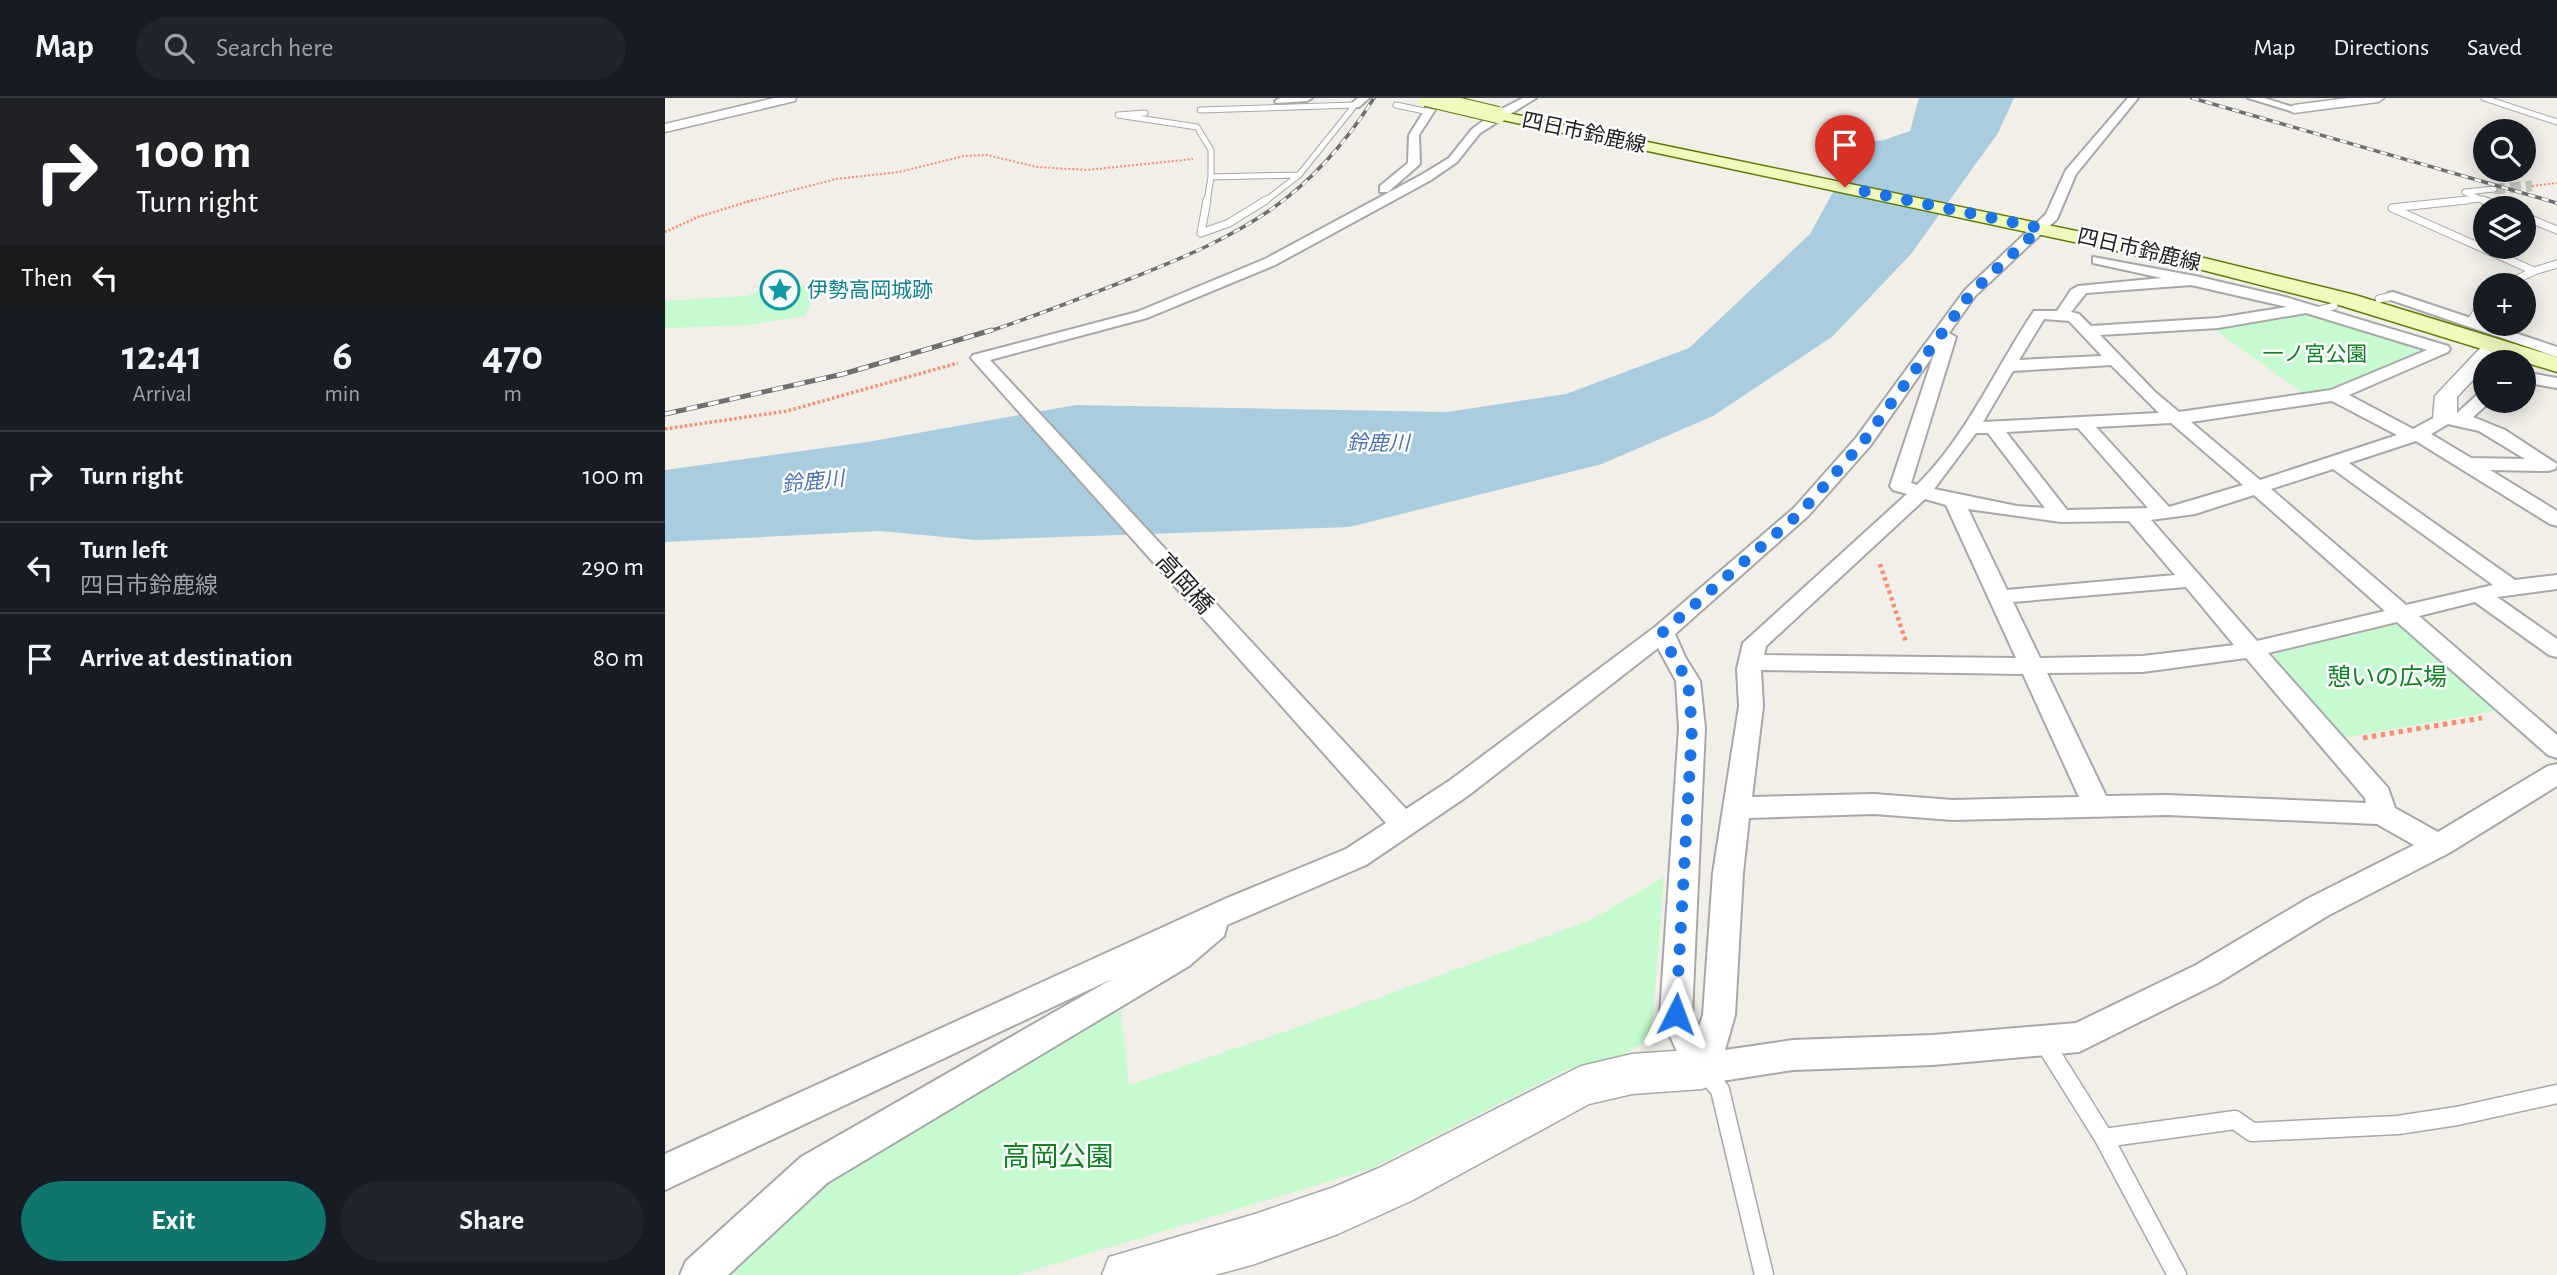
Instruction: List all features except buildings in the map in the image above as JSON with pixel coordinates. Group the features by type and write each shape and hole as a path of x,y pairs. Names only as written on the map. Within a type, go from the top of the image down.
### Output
{"main road":[{"name":"四日市鈴鹿線","path":"1428,107 1507,117 2034,227 2290,285 2557,365"}],"street":[{"path":"755,98 773,102"},
{"path":"665,128 790,98"},
{"path":"1280,101 1307,98"},
{"path":"1355,105 1364,98"},
{"path":"983,361 1142,315 1270,262 1338,228 1453,160 1476,131 1507,117 1531,98"},
{"path":"665,1172 1238,906 1356,857 1394,815 1459,788 1663,632 1801,512 1863,442 1971,293 2034,227 2052,216 2070,173 2133,98"},
{"path":"2253,98 2294,109 2378,98"},
{"path":"665,117 681,114 689,106"},
{"path":"1338,228 1414,163 1414,135 1428,107"},
{"path":"1971,428 2191,417 2335,395 2442,349 2319,308 2098,260"},
{"path":"2061,316 2076,293 2083,289 2195,280"},
{"path":"2386,298 2471,321 2557,352"},
{"path":"2087,331 2218,323 2319,308"},
{"path":"1702,1069 1719,1014 1728,873 1751,706 1749,669 1755,643 1871,540 1935,478 1971,428 2039,314 2074,317 2173,417 2557,749"},
{"path":"1953,320 1901,486 1954,501 2017,512 2061,516 2182,512 2337,463 2415,435 2452,420 2473,405"},
{"path":"2452,420 2446,396 2494,345"},
{"path":"2006,366 2114,360"},
{"name":"高岡橋","path":"983,361 1394,815"},
{"path":"2536,379 2557,383"},
{"path":"2335,395 2468,464 2557,520"},
{"path":"2452,420 2518,444 2550,465"},
{"path":"2081,422 2164,514"},
{"path":"1992,426 2061,516"},
{"path":"2337,463 2511,587"},
{"path":"2468,464 2550,465"},
{"path":"1954,501 2096,804"},
{"path":"2135,515 2378,794 2382,814"},
{"path":"1999,597 2193,580"},
{"path":"1752,662 2032,666 2143,664 2250,650 2511,587 2557,582"},
{"path":"2479,595 2557,650"},
{"path":"1663,632 1673,657 1688,681 1692,728 1676,1014 1702,1069"},
{"path":"1127,1275 1255,1239 1338,1210 1396,1184 1581,1086 1632,1074 1702,1069 1793,1055 1933,1050 2079,1037 2207,974 2318,907 2439,845 2557,773"},
{"path":"1735,808 1874,804 1953,810 2096,804 2382,814 2439,845"},
{"path":"700,1275 814,1170 1178,957 1238,906"}],"lane":[{"path":"2484,98 2557,122"},
{"path":"1200,110 1355,105"},
{"path":"1145,113 1118,115 1197,127 1209,142 1210,158 1213,162 1201,233 1244,217 1299,175 1355,105"},
{"path":"1396,105 1428,107"},
{"path":"1211,177 1299,175"},
{"path":"2474,196 2465,192 2494,189"},
{"path":"2473,200 2392,208 2473,245"},
{"path":"2536,221 2557,230"},
{"path":"2506,259 2534,271"},
{"path":"2530,273 2557,264"},
{"path":"2044,1042 2103,1138 2177,1275"},
{"path":"1702,1069 1720,1090 1764,1275"},
{"path":"2103,1138 2235,1120 2252,1132 2398,1125 2457,1116 2557,1094"}],"path":[{"path":"665,232 698,217 790,189 858,175 888,174 964,156 987,155 1037,167 1087,170 1210,158"},
{"path":"2532,186 2557,183"},
{"path":"665,429 787,411 983,361"},
{"path":"1871,540 1913,664"},
{"path":"2331,743 2515,713"}],"green space":[{"path":"776,286 818,286 805,316 747,325 665,328 665,301 746,296"},
{"name":"一ノ宮公園","path":"2308,312 2418,344 2424,351 2326,392 2304,394 2211,327"},
{"name":"憩いの広場","path":"2395,625 2409,629 2501,710 2342,738 2271,662 2275,653"},
{"name":"高岡公園","path":"1664,877 1651,1039 1621,1056 1568,1069 1370,1169 1017,1275 720,1275 834,1173 1120,1004 1129,1085 1318,1020 1591,920"}],"water":[{"name":"鈴鹿川","path":"1919,98 2014,98 1998,133 1911,254 1833,336 1713,416 1602,464 1349,527 976,540 880,531 665,542 665,470 867,442 1076,405 1447,412 1566,394 1689,348 1810,234 1860,143 1884,140 1910,131"}],"tunnel":[{"path":"2494,189 2532,186"}],"railway":[{"path":"987,332 1171,262 1207,246 1270,211 1324,164 1374,98"},
{"path":"2192,98 2557,203"},
{"path":"665,414 843,374 992,330"}],"place":[{"name":"伊勢高岡城跡","path":"780,290"}],"route":[{"path":"1676,1014 1692,728 1688,681 1673,657 1663,632 1801,512 1863,442 1971,293 2040,228 1845,187"}]}
